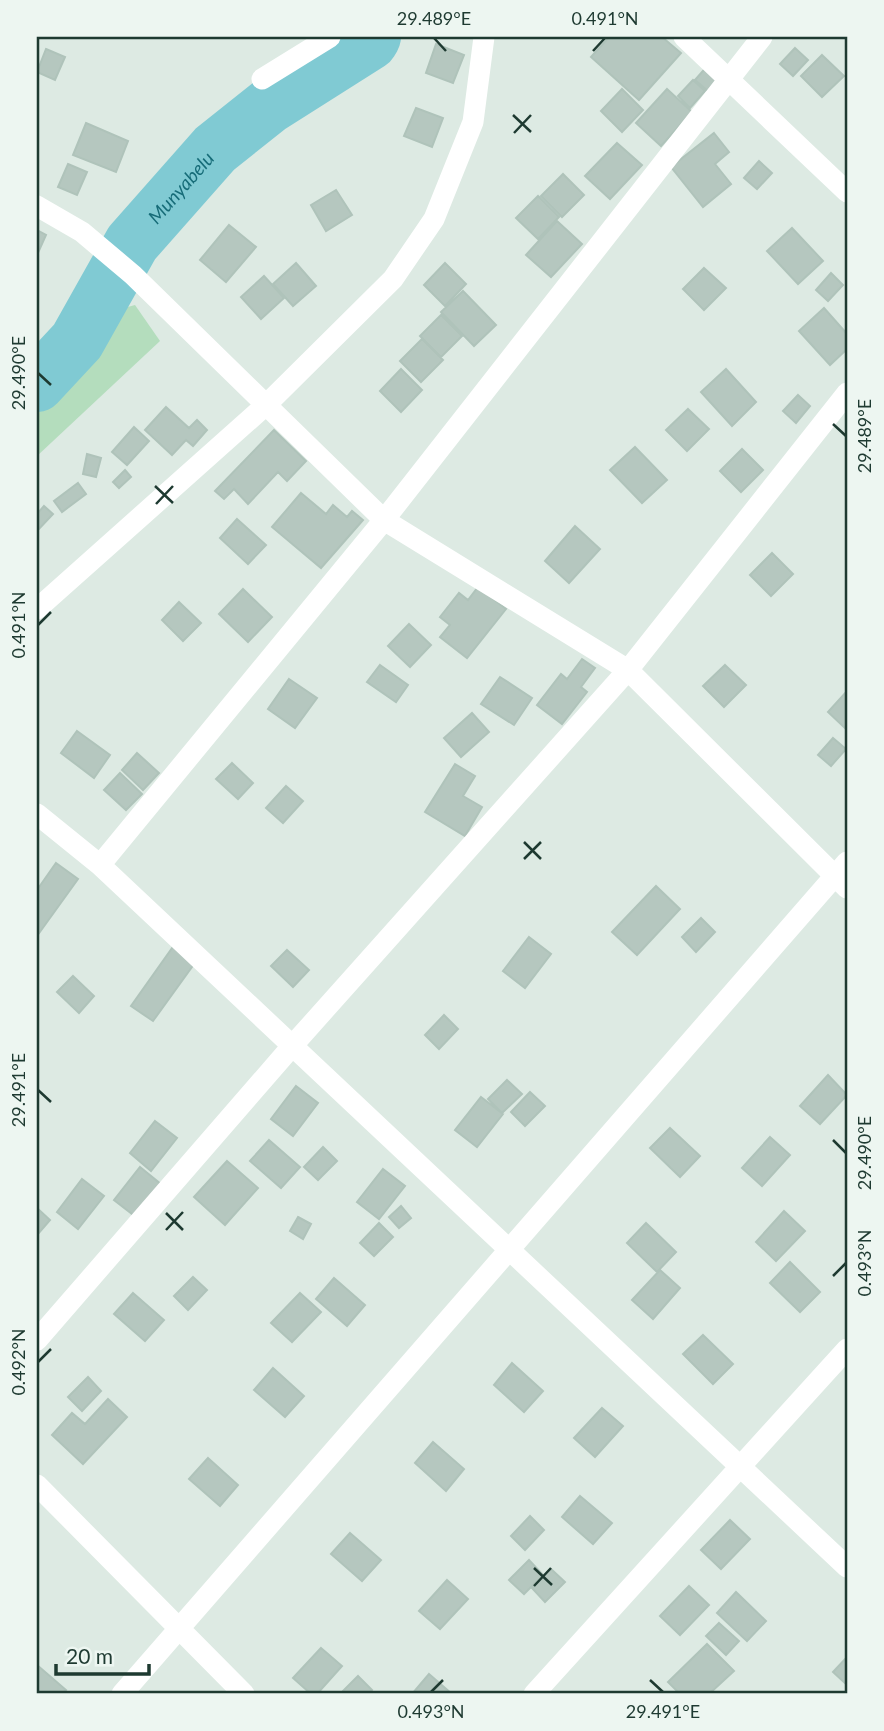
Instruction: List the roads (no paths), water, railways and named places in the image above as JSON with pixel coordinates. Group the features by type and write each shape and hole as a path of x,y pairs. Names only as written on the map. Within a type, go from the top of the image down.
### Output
{"street":[{"path":"262,79 330,37"},
{"path":"37,609 267,404 393,279 434,219 473,122 484,37"},
{"path":"684,37 847,192"},
{"path":"100,865 384,520 762,37"},
{"path":"37,206 82,232 133,275 384,520 628,670 843,875 508,1249 122,1694"},
{"path":"37,1340 293,1045 628,670 847,393"},
{"path":"37,814 100,865 847,1567"},
{"path":"534,1694 743,1467 847,1349"},
{"path":"37,1485 244,1694"}],"waterway":[{"name":"Munyabelu","path":"37,384 77,341 132,243 215,149 269,106 370,42 373,37"}]}
